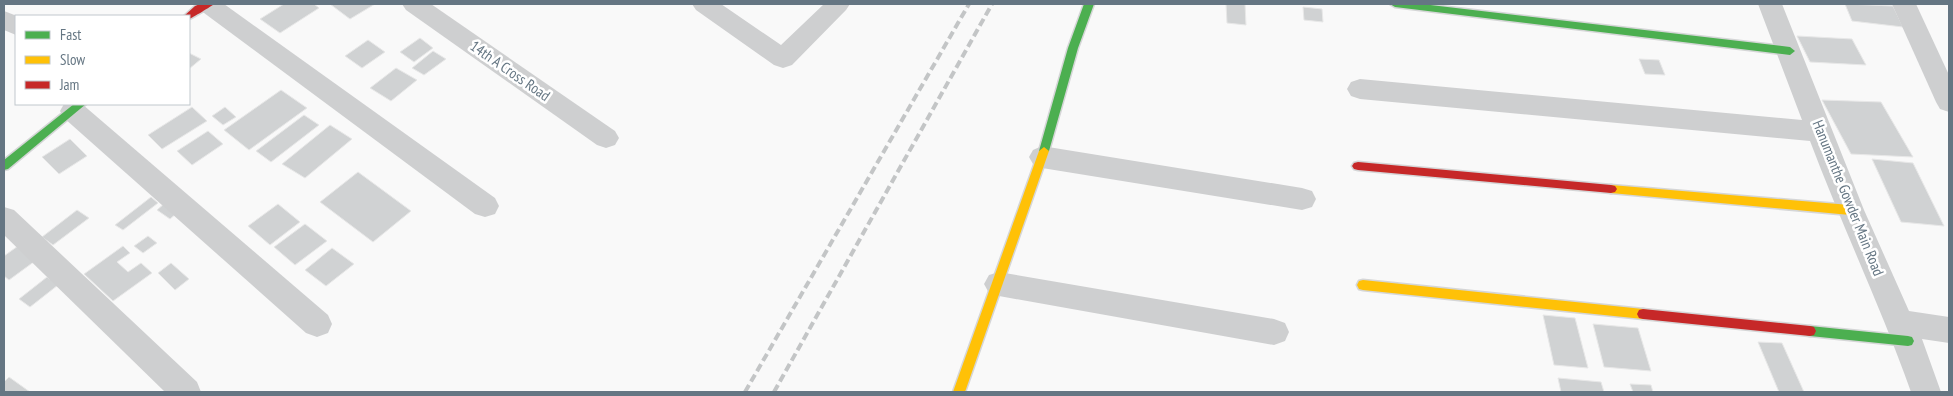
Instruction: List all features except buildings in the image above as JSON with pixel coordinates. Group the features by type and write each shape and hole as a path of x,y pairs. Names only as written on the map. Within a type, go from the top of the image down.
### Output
{"street":[{"path":"190,15 198,8 208,4 485,206"},
{"name":"14th A Cross Road","path":"414,4 606,138"},
{"path":"704,4 783,59 838,4"},
{"path":"959,392 1042,157 1073,48 1089,4"},
{"path":"1395,4 1790,51"},
{"name":"Hanumanthe Gowder Main Road","path":"1770,4 1790,51 1850,210 1904,332 1926,392"},
{"path":"1904,4 1949,102"},
{"path":"1360,89 1820,132"},
{"path":"4,166 77,107 317,324"},
{"path":"1042,157 1302,199"},
{"path":"1358,166 1850,210"},
{"path":"4,218 186,392"},
{"path":"998,284 1274,332"},
{"path":"1363,285 1904,332 1949,330"}],"railway":[{"path":"745,392 969,4"},
{"path":"774,392 992,4"}],"traffic: fast":[{"path":"1044,151 1073,48 1089,4"},
{"path":"1395,4 1790,51"},
{"path":"4,166 80,105"},
{"path":"1810,331 1908,341"}],"traffic: slow":[{"path":"959,392 1044,151"},
{"path":"1611,189 1850,210"},
{"path":"1363,285 1643,314"}],"traffic: jam":[{"path":"190,15 198,8 209,4"},
{"path":"1358,166 1611,189"},
{"path":"1643,314 1810,331"}]}
